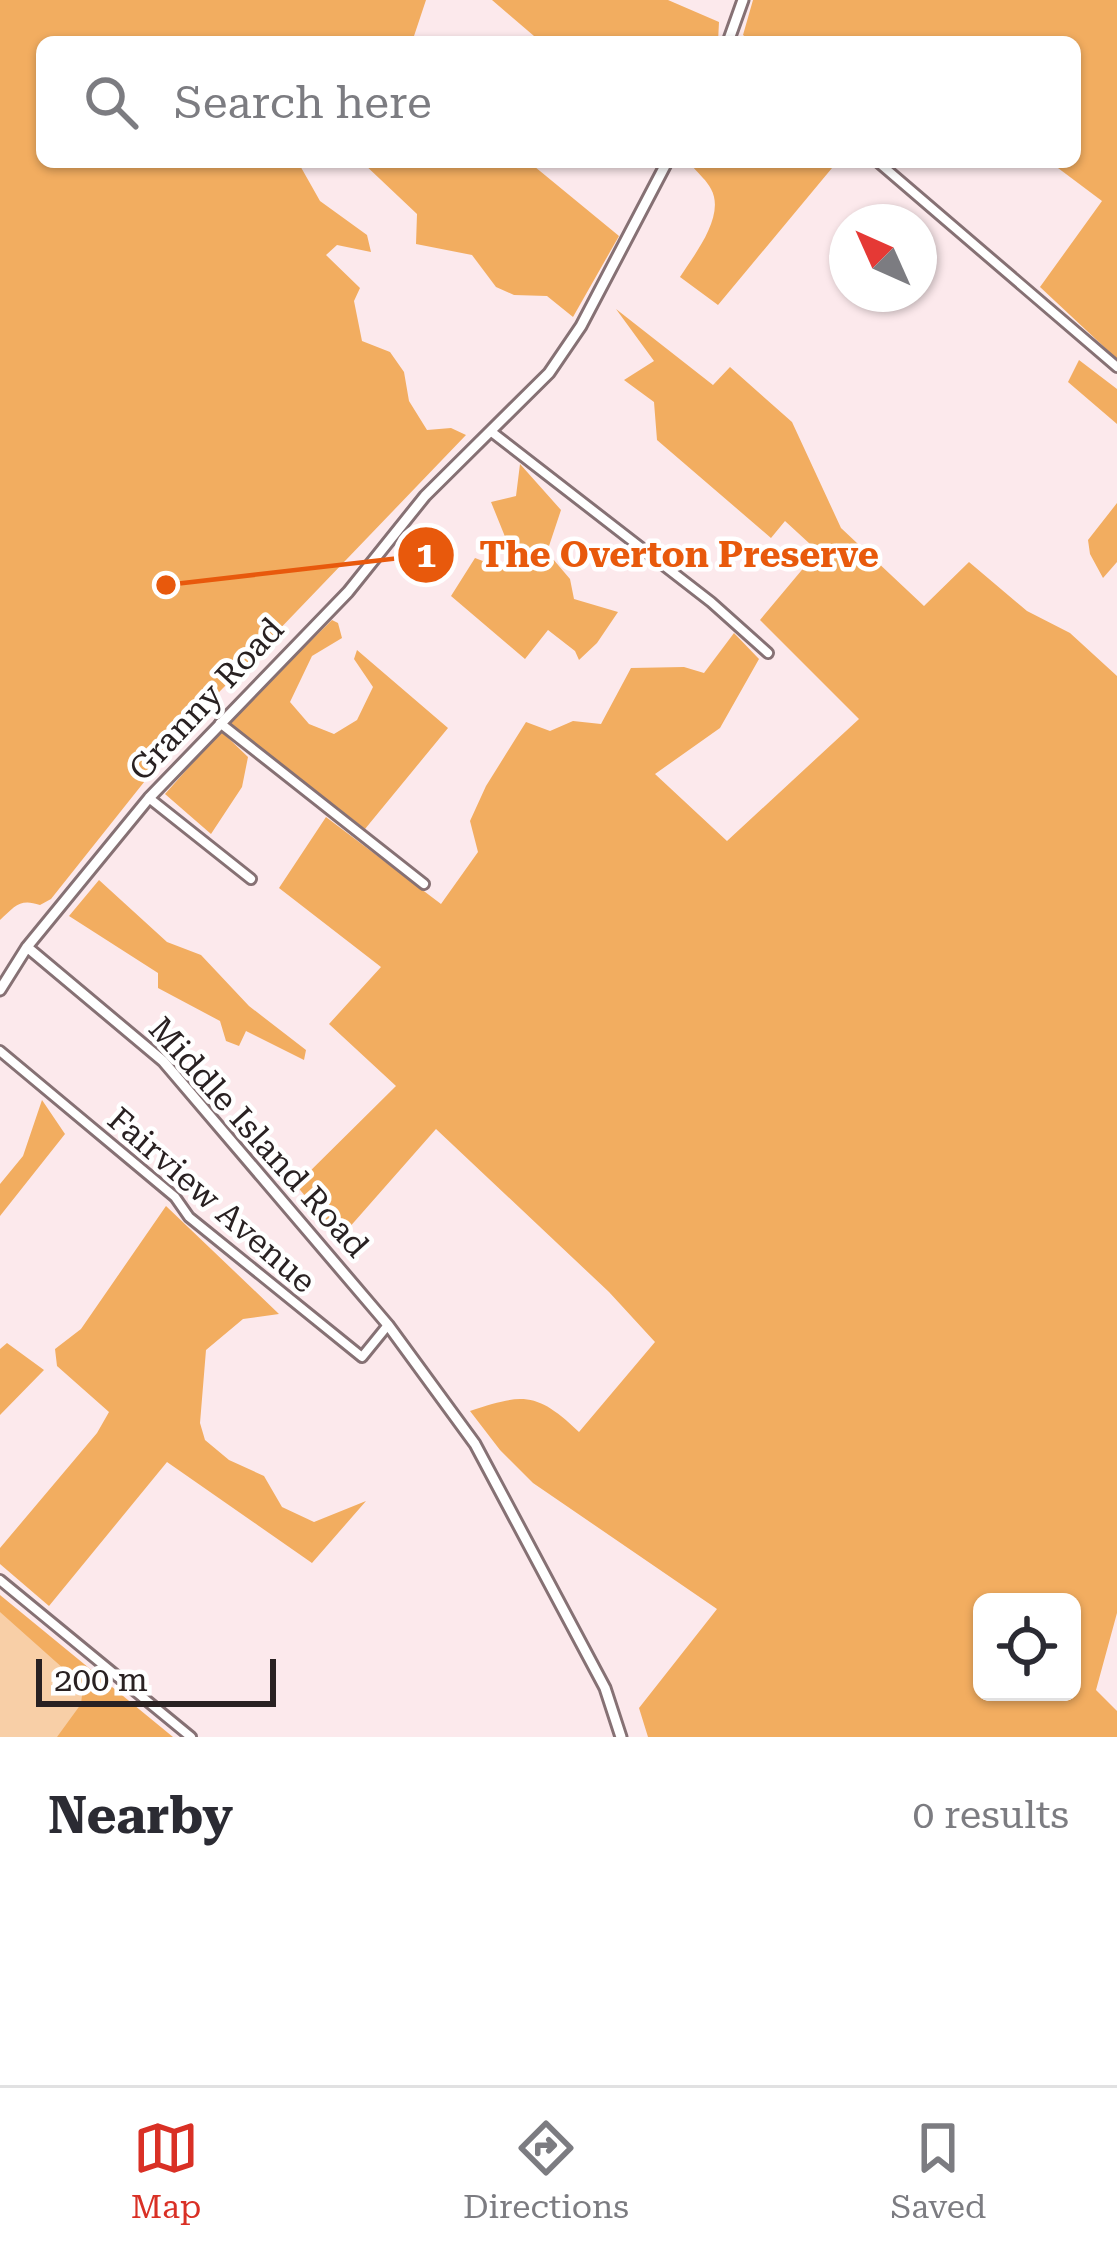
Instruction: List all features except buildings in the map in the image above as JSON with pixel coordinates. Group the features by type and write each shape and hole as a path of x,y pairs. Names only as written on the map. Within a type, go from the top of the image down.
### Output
{"street":[{"path":"732,36 743,0"},
{"name":"Granny Road","path":"0,991 27,946 148,798 348,592 425,496 549,373 580,326 664,168"},
{"path":"885,168 1117,367"},
{"path":"493,433 711,602 768,653"},
{"path":"218,722 424,884"},
{"path":"148,798 251,879"},
{"name":"Middle Island Road","path":"27,946 163,1061 388,1325 476,1444 605,1688 621,1737"},
{"name":"Fairview Avenue","path":"0,1051 175,1197 189,1217 362,1357 388,1325"},
{"path":"0,1580 191,1737"}],"shaded area":[{"path":"0,0 426,0 414,36 36,36 36,168 301,168 320,201 367,235 371,252 337,245 326,255 360,288 354,301 362,341 390,352 404,372 409,401 427,430 451,428 466,435 199,713 51,899 40,905 18,905 0,920"},
{"path":"492,0 668,0 719,22 718,36 534,36"},
{"path":"753,0 1117,0 1117,359 1040,287 1102,201 1058,168 1081,168 1081,36 743,35"},
{"path":"368,168 536,168 619,236 573,317 547,296 514,295 496,287 472,255 416,244 417,214"},
{"path":"694,168 832,168 718,305 680,277 711,223 715,200"},
{"path":"616,309 713,385 730,367 792,422 841,528 924,606 969,562 1027,611 1070,633 1117,676 1117,1613 1096,1690 1117,1711 1117,1737 648,1737 639,1708 717,1609 533,1483 470,1411 503,1401 529,1400 552,1409 579,1432 655,1342 609,1292 436,1129 340,1238 296,1185 396,1086 329,1024 381,967 279,888 326,817 441,904 478,852 470,821 526,722 550,731 573,721 601,724 631,668 684,667 704,673 734,633 759,659 720,728 655,774 727,841 859,719 760,620 806,565 810,544 785,521 771,538 657,440 654,402 624,380 654,361"},
{"path":"1079,360 1117,389 1117,424 1068,382"},
{"path":"520,464 561,510 547,552 570,579 574,599 618,612 579,660 575,651 548,630 525,659 451,596 475,558 506,570 510,549 491,502 516,496"},
{"path":"1117,503 1117,562 1103,578 1088,540"},
{"path":"332,620 338,623 342,638 312,656 290,702 309,724 334,734 357,720 373,687 354,659 357,650 448,728 365,829 228,722"},
{"path":"221,731 248,757 242,787 211,834 165,794"},
{"path":"99,880 167,942 201,955 249,1006 306,1050 304,1060 246,1031 239,1046 226,1041 220,1021 158,988 158,973 69,916"},
{"path":"42,1100 65,1134 0,1216 0,1184 23,1156"},
{"path":"166,1206 279,1314 243,1319 206,1350 200,1423 205,1440 229,1460 264,1476 282,1507 314,1522 366,1501 312,1563 167,1462 49,1606 0,1564 0,1548 97,1433 109,1412 57,1366 55,1349 81,1329"},
{"path":"7,1343 44,1370 0,1415 0,1349"},
{"path":"0,1595 173,1737 57,1737 81,1704 83,1686 0,1612"},
{"path":"0,1603 104,1684 66,1737 0,1737"}],"place":[{"name":"The Overton Preserve","path":"166,585"}]}
